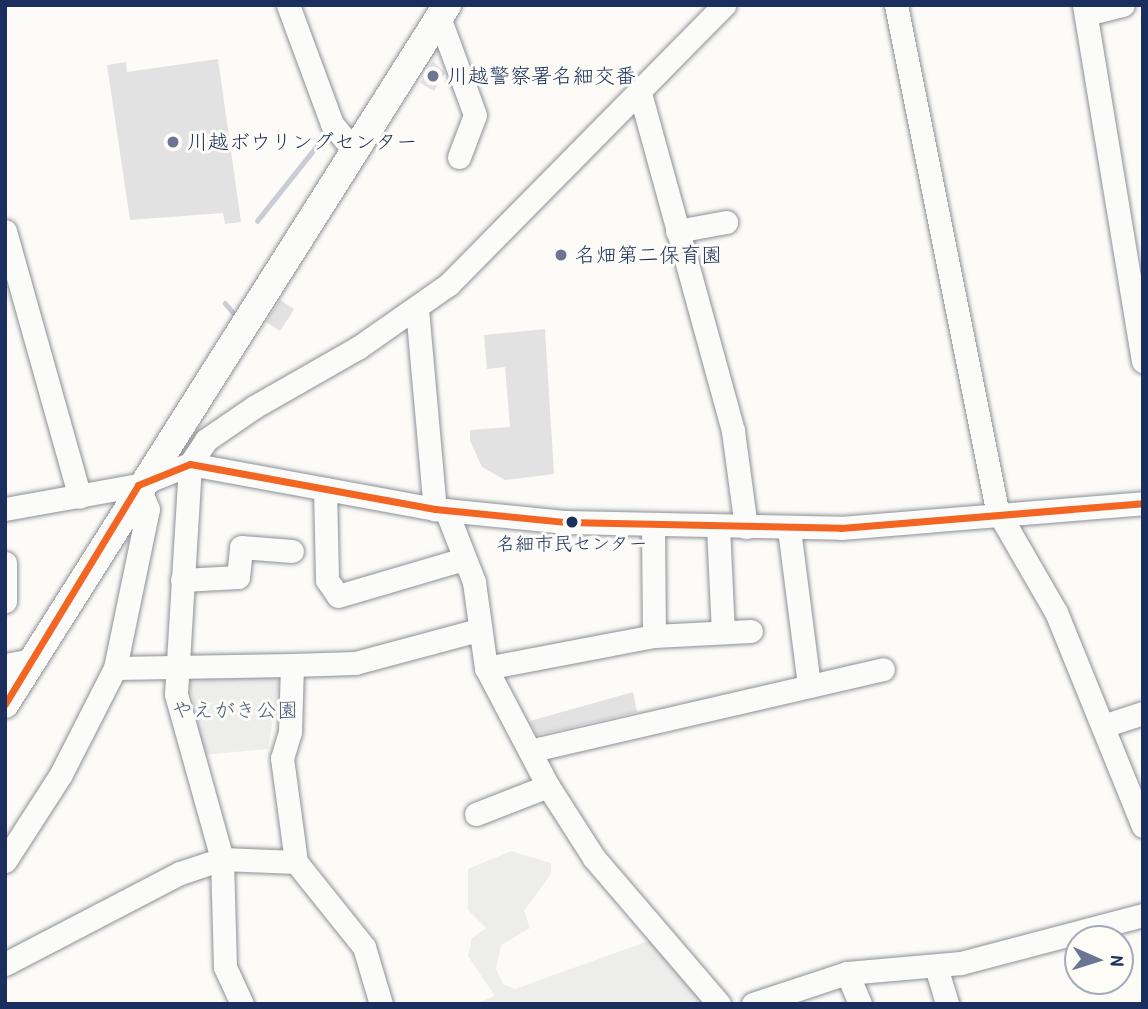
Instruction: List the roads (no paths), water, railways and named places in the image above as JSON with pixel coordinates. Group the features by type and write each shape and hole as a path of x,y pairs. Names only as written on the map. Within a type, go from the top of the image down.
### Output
{"main road":[{"path":"5,704 138,485 443,11"}],"street":[{"path":"288,5 332,124 353,149"},
{"path":"242,1004 225,967 222,859 169,665 182,580 190,464 206,440 254,407 417,309 640,93 724,5"},
{"path":"896,5 915,122 1004,518 1056,612 1103,726 1135,782 1143,826"},
{"path":"1123,5 1085,10 1139,317 1143,360"},
{"path":"443,11 475,115 459,157"},
{"path":"640,93 733,430 746,527"},
{"path":"677,231 726,222"},
{"path":"5,231 80,497"},
{"path":"417,309 440,509 464,559 486,668 533,750 548,786 594,858 719,1004"},
{"path":"5,509 138,485 190,464 440,509 718,527 789,529 1004,518 1143,503"},
{"path":"5,861 61,774 115,668 148,509 138,485"},
{"path":"325,489 327,580 338,596 464,559"},
{"path":"653,524 654,636"},
{"path":"718,527 723,632"},
{"path":"789,529 809,686"},
{"path":"182,580 238,577 241,547 292,551"},
{"path":"5,563 5,601"},
{"path":"115,668 355,663 478,630"},
{"path":"486,668 654,636 751,631"},
{"path":"5,665 33,660"},
{"path":"292,665 290,732 282,758 296,862 364,947 381,1004"},
{"path":"533,750 883,669"},
{"path":"1103,726 1143,713"},
{"path":"477,814 548,786"},
{"path":"5,964 180,873 222,859 296,862"},
{"path":"752,1004 847,973 936,967 1143,915"},
{"path":"936,967 947,1004"},
{"path":"847,973 860,1004"}],"waterway":[{"path":"257,221 327,133"},
{"path":"225,303 238,318"}],"place":[{"name":"川越警察署名細交番","path":"433,76"},
{"name":"川越ボウリングセンター","path":"173,142"},
{"name":"名畑第二保育園","path":"561,255"},
{"name":"名細市民センター","path":"572,522"}],"park label":[{"name":"やえがき公園","path":"235,710"}]}
